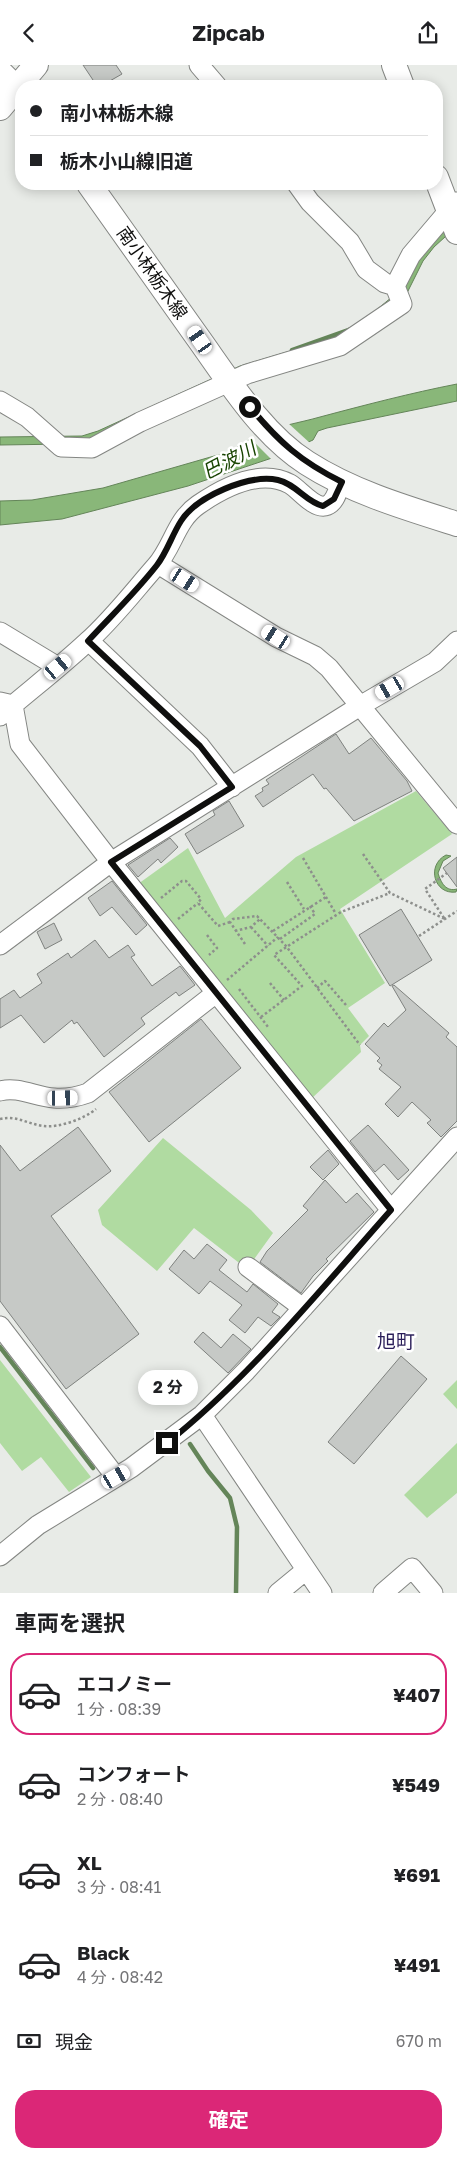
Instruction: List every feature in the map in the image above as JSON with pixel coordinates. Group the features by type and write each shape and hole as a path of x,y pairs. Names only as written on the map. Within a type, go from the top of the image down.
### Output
{"main road":[{"path":"18,80 36,65"},
{"path":"394,65 400,80"},
{"path":"0,107 13,84"},
{"name":"南小林栃木線","path":"93,190 226,378 270,431 290,451 306,463 342,482 378,497 457,524"},
{"path":"442,190 454,217"}],"street":[{"path":"199,65 212,80"},
{"path":"301,190 310,203 350,242 366,269 385,283 395,286"},
{"path":"0,401 27,417 60,447 92,448 226,378 340,346 402,304 395,286 411,255 454,217"},
{"path":"342,482 334,499 323,506 316,504 290,484 278,480 258,478 229,486 197,506 182,520 158,564 88,641 58,667 4,708 20,744 111,862 219,988 391,1210"},
{"path":"158,564 276,637 315,656 329,668 457,824"},
{"path":"0,633 58,667"},
{"path":"88,641 200,746 232,787"},
{"path":"0,945 111,862 360,705 435,663 457,641"},
{"path":"0,1091 15,1089 53,1098 73,1098 88,1093 219,988"},
{"path":"0,1556 38,1525 167,1443 202,1415 246,1371 456,1140"},
{"path":"248,1267 303,1308"},
{"path":"0,1326 116,1477"},
{"path":"202,1415 322,1593"},
{"path":"383,1593 412,1569 433,1593"},
{"path":"278,1593 306,1570"}],"path":[{"path":"363,855 390,893 445,919"},
{"path":"303,858 336,915"},
{"path":"445,919 425,889 447,873"},
{"path":"161,898 182,881 186,881 201,899 178,919 183,926"},
{"path":"287,882 304,909"},
{"path":"260,1017 302,986 274,955 336,915 390,893"},
{"path":"272,932 304,909 326,897"},
{"path":"198,903 218,926 230,923 233,919 257,915 286,946 360,1045"},
{"path":"219,988 268,946 315,914 310,906"},
{"path":"419,937 457,911"},
{"path":"235,931 251,927 260,919"},
{"path":"230,923 244,944"},
{"path":"251,927 268,946"},
{"path":"206,957 217,948 207,935"},
{"path":"317,988 325,981 346,1005"},
{"path":"270,983 284,1000"},
{"path":"239,989 272,1032"},
{"path":"0,1119 13,1118 44,1126 66,1123 93,1112 99,1106"}],"shaded area":[{"path":"416,791 452,834 340,909 385,983 348,1008 369,1036 360,1045 361,1052 310,1100 138,884 188,848 225,918 296,857"},
{"path":"163,1138 251,1210 273,1233 247,1269 194,1228 157,1271 102,1225 98,1210"},
{"path":"0,1360 91,1477 69,1492 41,1457 22,1471 0,1443"},
{"path":"457,1380 457,1409 443,1394"},
{"path":"457,1443 457,1493 427,1518 404,1495"}],"water":[{"path":"457,226 434,247 423,261 405,297 354,334 97,440 67,444 0,445 0,437 82,436 98,431 240,366 317,343 352,330 392,297 432,233"},
{"name":"巴波川","path":"457,384 457,401 327,428 318,431 313,440 272,458 188,486 62,519 0,525 0,501 32,500 103,488 228,452 257,435 272,429 388,399"},
{"path":"446,855 451,856 443,861 438,873 444,886 453,890 457,889 456,892 448,892 442,889 435,878 436,865"}],"pier":[{"path":"288,423 311,444 272,460 249,437"}],"building":[{"path":"83,65 116,65 122,74 112,80 93,80"},
{"path":"336,734 349,754 371,738 407,781 412,791 354,821 326,788 324,789 313,774 263,807 255,796 263,791 262,788 269,784 266,780"},
{"path":"229,801 244,826 197,854 185,834 215,815 213,811"},
{"path":"170,838 178,847 161,863 158,859 138,877 128,865"},
{"path":"457,857 457,887 443,868"},
{"path":"112,881 147,925 136,935 112,907 100,916 88,898"},
{"path":"401,909 432,960 390,986 359,935"},
{"path":"54,923 62,940 45,949 37,932"},
{"path":"95,940 109,958 128,945 135,955 131,957 152,986 180,966 195,985 179,996 176,992 141,1018 145,1024 104,1057 77,1022 74,1024 72,1020 44,1043 21,1015 0,1028 0,999 14,990 20,998 42,983 37,974 68,953 71,958"},
{"path":"394,985 449,1033 446,1037 457,1047 457,1121 441,1137 427,1123 431,1120 412,1102 398,1117 385,1104 401,1087 379,1069 382,1065 377,1061 380,1058 365,1044 384,1023 388,1027 406,1010 392,986"},
{"path":"201,1019 241,1068 149,1142 109,1092"},
{"path":"368,1125 409,1170 398,1180 384,1164 375,1172 350,1141"},
{"path":"78,1127 111,1171 51,1216 139,1334 66,1389 0,1301 0,1145 20,1171"},
{"path":"328,1150 339,1164 323,1180 310,1167"},
{"path":"325,1180 346,1203 357,1193 374,1212 326,1259 328,1261 313,1276 301,1293 260,1262 267,1251 308,1210 303,1206"},
{"path":"207,1244 227,1260 219,1270 247,1292 253,1284 278,1304 272,1312 280,1317 271,1326 258,1317 245,1333 229,1320 242,1305 210,1281 199,1294 169,1269 184,1250 194,1259"},
{"path":"203,1332 221,1348 233,1334 251,1349 228,1373 194,1342"},
{"path":"401,1356 427,1379 354,1464 328,1442"}],"waterway":[{"path":"292,350 351,329"},
{"path":"0,1347 93,1468"},
{"path":"190,1444 208,1471 230,1498 237,1527 236,1593"}],"district":[{"name":"旭町","path":"396,1341"}],"route":[{"path":"167,1443 202,1415 246,1371 391,1210 111,862 232,787 200,746 88,641 158,564 182,520 197,506 229,486 258,478 278,480 290,484 316,504 323,506 329,504 334,499 342,482 306,463 290,451 250,407"}]}
